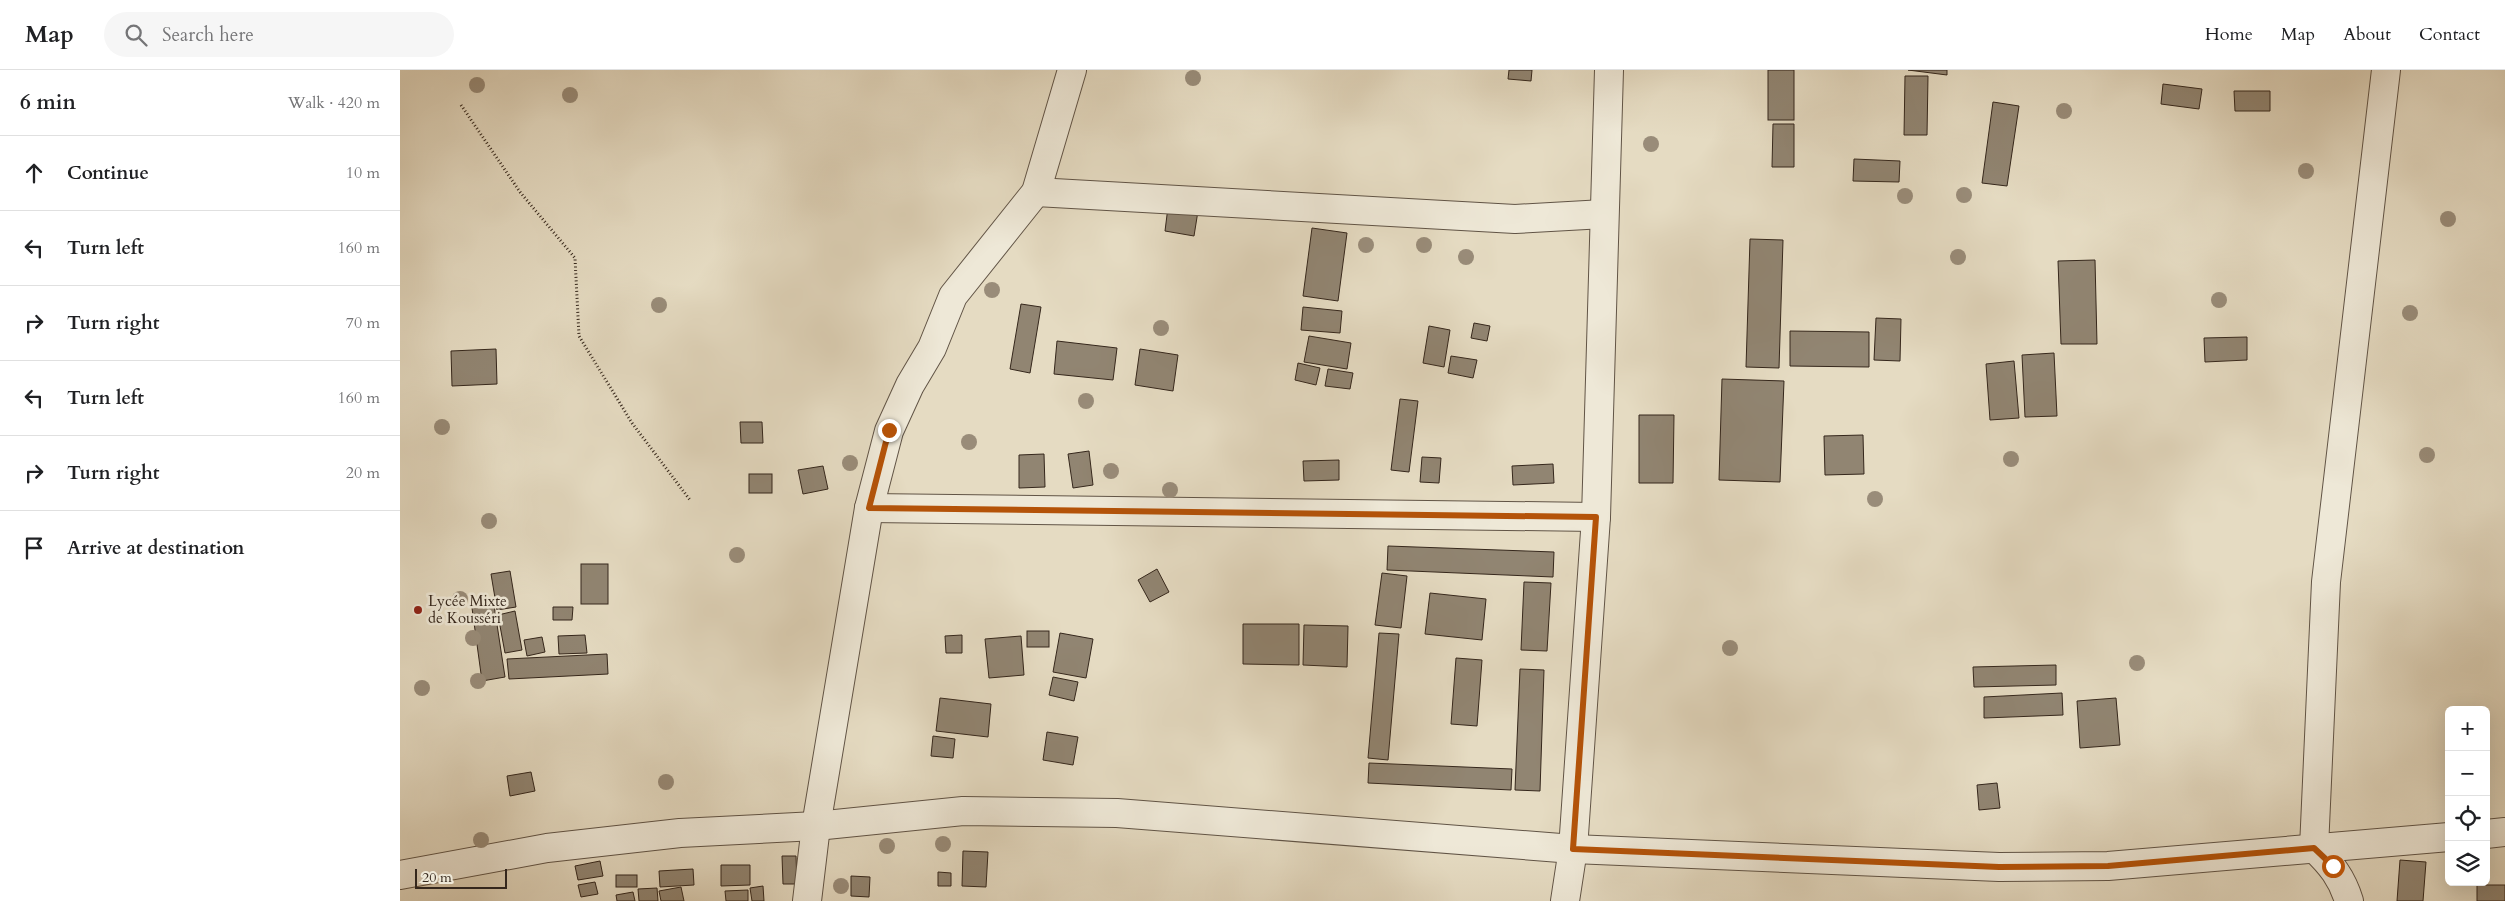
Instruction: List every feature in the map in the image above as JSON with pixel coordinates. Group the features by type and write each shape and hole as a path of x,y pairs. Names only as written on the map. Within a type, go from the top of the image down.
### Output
{"street":[{"path":"807,901 816,826 869,508 889,430 910,385 932,348 953,296 1036,192 1072,70"},
{"path":"1566,901 1573,849 1596,517 1609,70"},
{"path":"2348,901 2344,886 2333,866 2314,848 2326,582 2386,70"},
{"path":"1036,192 1515,219 1604,214"},
{"path":"869,508 1596,517"},
{"path":"400,874 547,848 680,832 816,826 963,811 1117,813 1573,849 1999,867 2108,866 2445,837"},
{"path":"2490,834 2505,832"}],"path":[{"path":"461,105 520,192 575,258 579,336 632,424 690,500"}],"building":[{"path":"1509,70 1532,70 1531,81 1508,79"},
{"path":"1768,70 1794,70 1794,120 1768,120"},
{"path":"1908,70 1947,70 1947,75"},
{"path":"1905,76 1928,76 1927,135 1904,135"},
{"path":"2163,84 2202,89 2199,109 2161,104"},
{"path":"2234,91 2270,91 2270,111 2235,111"},
{"path":"1993,102 2019,106 2007,186 1982,183"},
{"path":"1773,124 1794,124 1794,167 1772,167"},
{"path":"1854,159 1900,161 1899,182 1853,181"},
{"path":"1168,207 1198,211 1194,236 1165,231"},
{"path":"1312,228 1347,233 1338,301 1303,296"},
{"path":"1750,239 1783,240 1779,368 1746,367"},
{"path":"2095,260 2097,344 2061,344 2058,261"},
{"path":"1021,304 1041,307 1030,373 1010,369"},
{"path":"1303,307 1342,311 1340,333 1301,330"},
{"path":"1876,318 1901,319 1900,361 1874,360"},
{"path":"1474,323 1490,326 1487,341 1471,338"},
{"path":"1429,326 1450,330 1444,367 1423,363"},
{"path":"1790,331 1869,332 1869,367 1790,366"},
{"path":"1309,336 1351,343 1347,369 1304,362"},
{"path":"2247,337 2247,360 2205,362 2204,338"},
{"path":"1057,341 1117,348 1113,380 1054,374"},
{"path":"496,349 497,384 452,386 451,351"},
{"path":"1140,349 1178,355 1173,391 1135,385"},
{"path":"2054,353 2057,416 2025,417 2022,355"},
{"path":"1451,356 1477,360 1473,378 1448,373"},
{"path":"2014,361 2019,418 1990,420 1986,364"},
{"path":"1298,363 1320,368 1316,385 1295,380"},
{"path":"1328,369 1353,373 1350,389 1325,386"},
{"path":"1722,379 1784,381 1780,482 1719,480"},
{"path":"1400,399 1418,401 1409,472 1391,470"},
{"path":"1639,415 1674,415 1673,483 1639,483"},
{"path":"740,422 762,422 763,443 741,443"},
{"path":"1863,435 1864,474 1825,475 1824,436"},
{"path":"1089,451 1093,485 1073,488 1068,454"},
{"path":"1044,454 1045,487 1019,488 1019,455"},
{"path":"1422,457 1441,458 1439,483 1420,482"},
{"path":"1339,460 1339,480 1304,481 1303,461"},
{"path":"1553,464 1554,483 1513,485 1512,466"},
{"path":"823,466 828,489 803,494 798,470"},
{"path":"749,474 772,474 772,493 749,493"},
{"path":"1388,546 1554,552 1553,577 1387,570"},
{"path":"581,564 608,564 608,604 581,604"},
{"path":"1157,569 1169,592 1150,602 1138,580"},
{"path":"510,571 516,607 497,610 491,574"},
{"path":"1382,573 1407,576 1401,628 1375,625"},
{"path":"1524,582 1551,583 1547,651 1521,650"},
{"path":"1430,593 1486,599 1482,640 1425,634"},
{"path":"494,605 505,677 482,681 472,608"},
{"path":"553,607 573,607 572,620 553,620"},
{"path":"515,611 522,650 505,653 498,615"},
{"path":"1243,624 1299,624 1299,665 1243,664"},
{"path":"1304,625 1348,626 1347,667 1303,665"},
{"path":"1027,631 1049,631 1049,647 1027,647"},
{"path":"1060,633 1093,639 1086,678 1053,672"},
{"path":"1379,633 1399,634 1388,760 1368,758"},
{"path":"585,635 587,653 559,654 558,636"},
{"path":"962,635 962,653 946,653 945,636"},
{"path":"1021,636 1024,675 989,678 985,639"},
{"path":"542,637 545,652 527,656 524,640"},
{"path":"607,654 608,674 509,679 507,659"},
{"path":"1456,658 1482,660 1477,726 1451,724"},
{"path":"2056,665 2056,685 1974,687 1973,667"},
{"path":"1520,669 1544,670 1540,791 1515,790"},
{"path":"1053,677 1078,682 1074,701 1049,695"},
{"path":"2062,693 2063,715 1984,718 1984,697"},
{"path":"940,698 991,704 988,737 936,731"},
{"path":"2116,698 2120,745 2080,748 2077,701"},
{"path":"1047,732 1078,737 1073,765 1043,760"},
{"path":"933,736 955,739 953,758 931,756"},
{"path":"1369,763 1512,769 1511,790 1368,783"},
{"path":"531,772 535,791 510,796 507,776"},
{"path":"1997,783 2000,808 1979,810 1977,785"},
{"path":"963,851 988,852 986,887 962,886"},
{"path":"782,856 796,856 797,884 783,884"},
{"path":"2400,860 2426,862 2423,901 2397,901"},
{"path":"600,861 603,876 578,880 575,866"},
{"path":"721,865 750,865 750,885 721,886"},
{"path":"693,869 694,885 660,887 659,871"},
{"path":"938,872 951,873 951,886 938,886"},
{"path":"616,875 637,875 637,887 616,887"},
{"path":"851,876 870,877 869,897 851,896"},
{"path":"595,882 598,894 581,897 578,885"},
{"path":"2505,885 2505,901 2477,901 2477,886"},
{"path":"763,886 764,901 752,901 750,888"},
{"path":"681,887 684,901 661,901 659,891"},
{"path":"657,888 658,901 639,901 638,889"},
{"path":"748,890 748,901 726,901 725,891"},
{"path":"633,892 635,901 617,901 616,895"}],"place":[{"name":"Lycée Mixte de Kousséri","path":"418,610"}],"route":[{"path":"889,430 869,508 1596,517 1573,849 1999,867 2108,866 2314,848 2333,866"}]}
